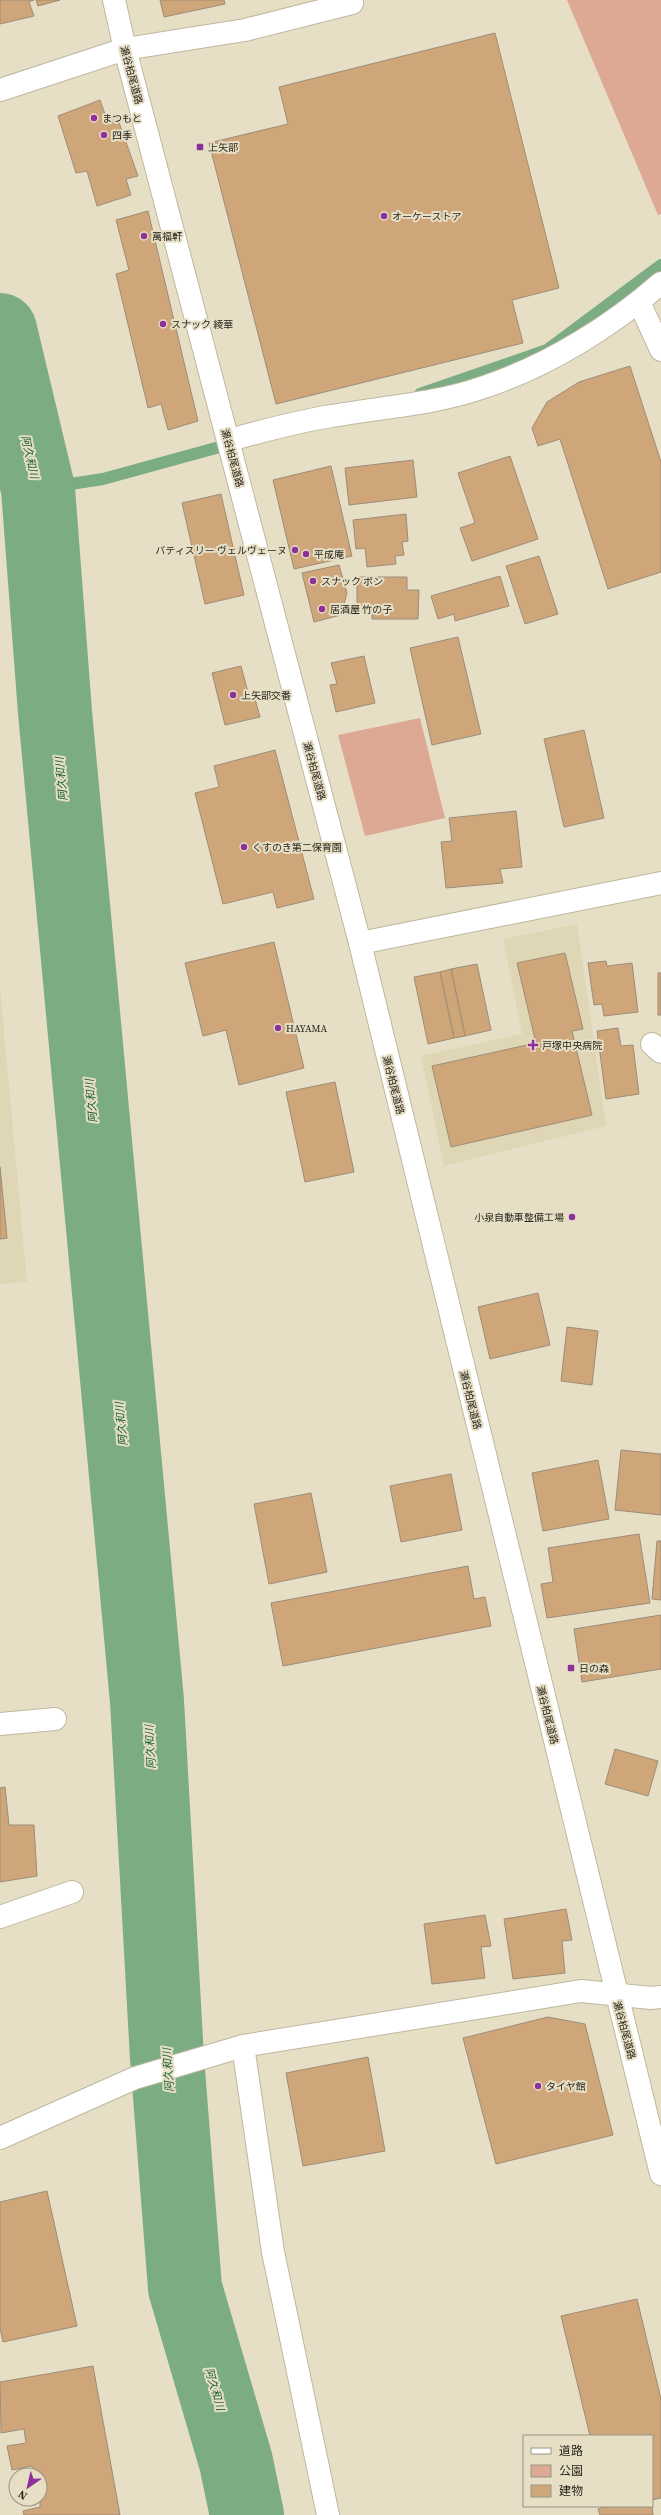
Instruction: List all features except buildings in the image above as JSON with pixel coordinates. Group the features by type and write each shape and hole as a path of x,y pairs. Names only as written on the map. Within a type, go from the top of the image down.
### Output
{"street":[{"name":"瀬谷柏尾道路","path":"114,0 125,49 360,943 661,2174"},
{"path":"0,90 125,49 245,30 352,3"},
{"path":"229,440 330,416 425,401 486,387 546,362 639,302 661,283"},
{"path":"639,302 661,350"},
{"path":"360,943 661,883"},
{"path":"0,1724 56,1719"},
{"path":"0,1917 72,1892"},
{"path":"0,2138 135,2078 215,2053 243,2046 581,1991 651,1998 661,1997"},
{"path":"243,2046 273,2252 328,2515"}],"shaded area":[{"name":"戸塚中央病院","path":"577,924 606,1126 444,1166 421,1056 522,1034 503,939"},
{"path":"0,988 27,1282 0,1284"}],"green space":[{"path":"567,0 661,0 661,214 658,215"},
{"path":"420,718 445,818 365,836 338,735"}],"waterway":[{"path":"420,394 547,350 661,265"},
{"name":"阿久和川","path":"0,330 38,489 55,712 147,1701 167,2058 185,2288 236,2462 247,2515"},
{"path":"38,489 103,479 234,443"}],"place":[{"name":"まつもと","path":"94,118"},
{"name":"四季","path":"104,135"},
{"name":"上矢部","path":"200,147"},
{"name":"オーケーストア","path":"384,216"},
{"name":"萬福軒","path":"144,236"},
{"name":"スナック 綾華","path":"163,324"},
{"name":"パティスリー ヴェルヴェーヌ","path":"295,550"},
{"name":"平成庵","path":"306,554"},
{"name":"スナック ボン","path":"313,581"},
{"name":"居酒屋 竹の子","path":"322,609"},
{"name":"上矢部交番","path":"233,695"},
{"name":"くすのき第二保育園","path":"244,847"},
{"name":"HAYAMA","path":"278,1028"},
{"name":"戸塚中央病院","path":"533,1045"},
{"name":"小泉自動車整備工場","path":"572,1217"},
{"name":"日の森","path":"571,1668"},
{"name":"タイヤ館","path":"538,2086"}]}
